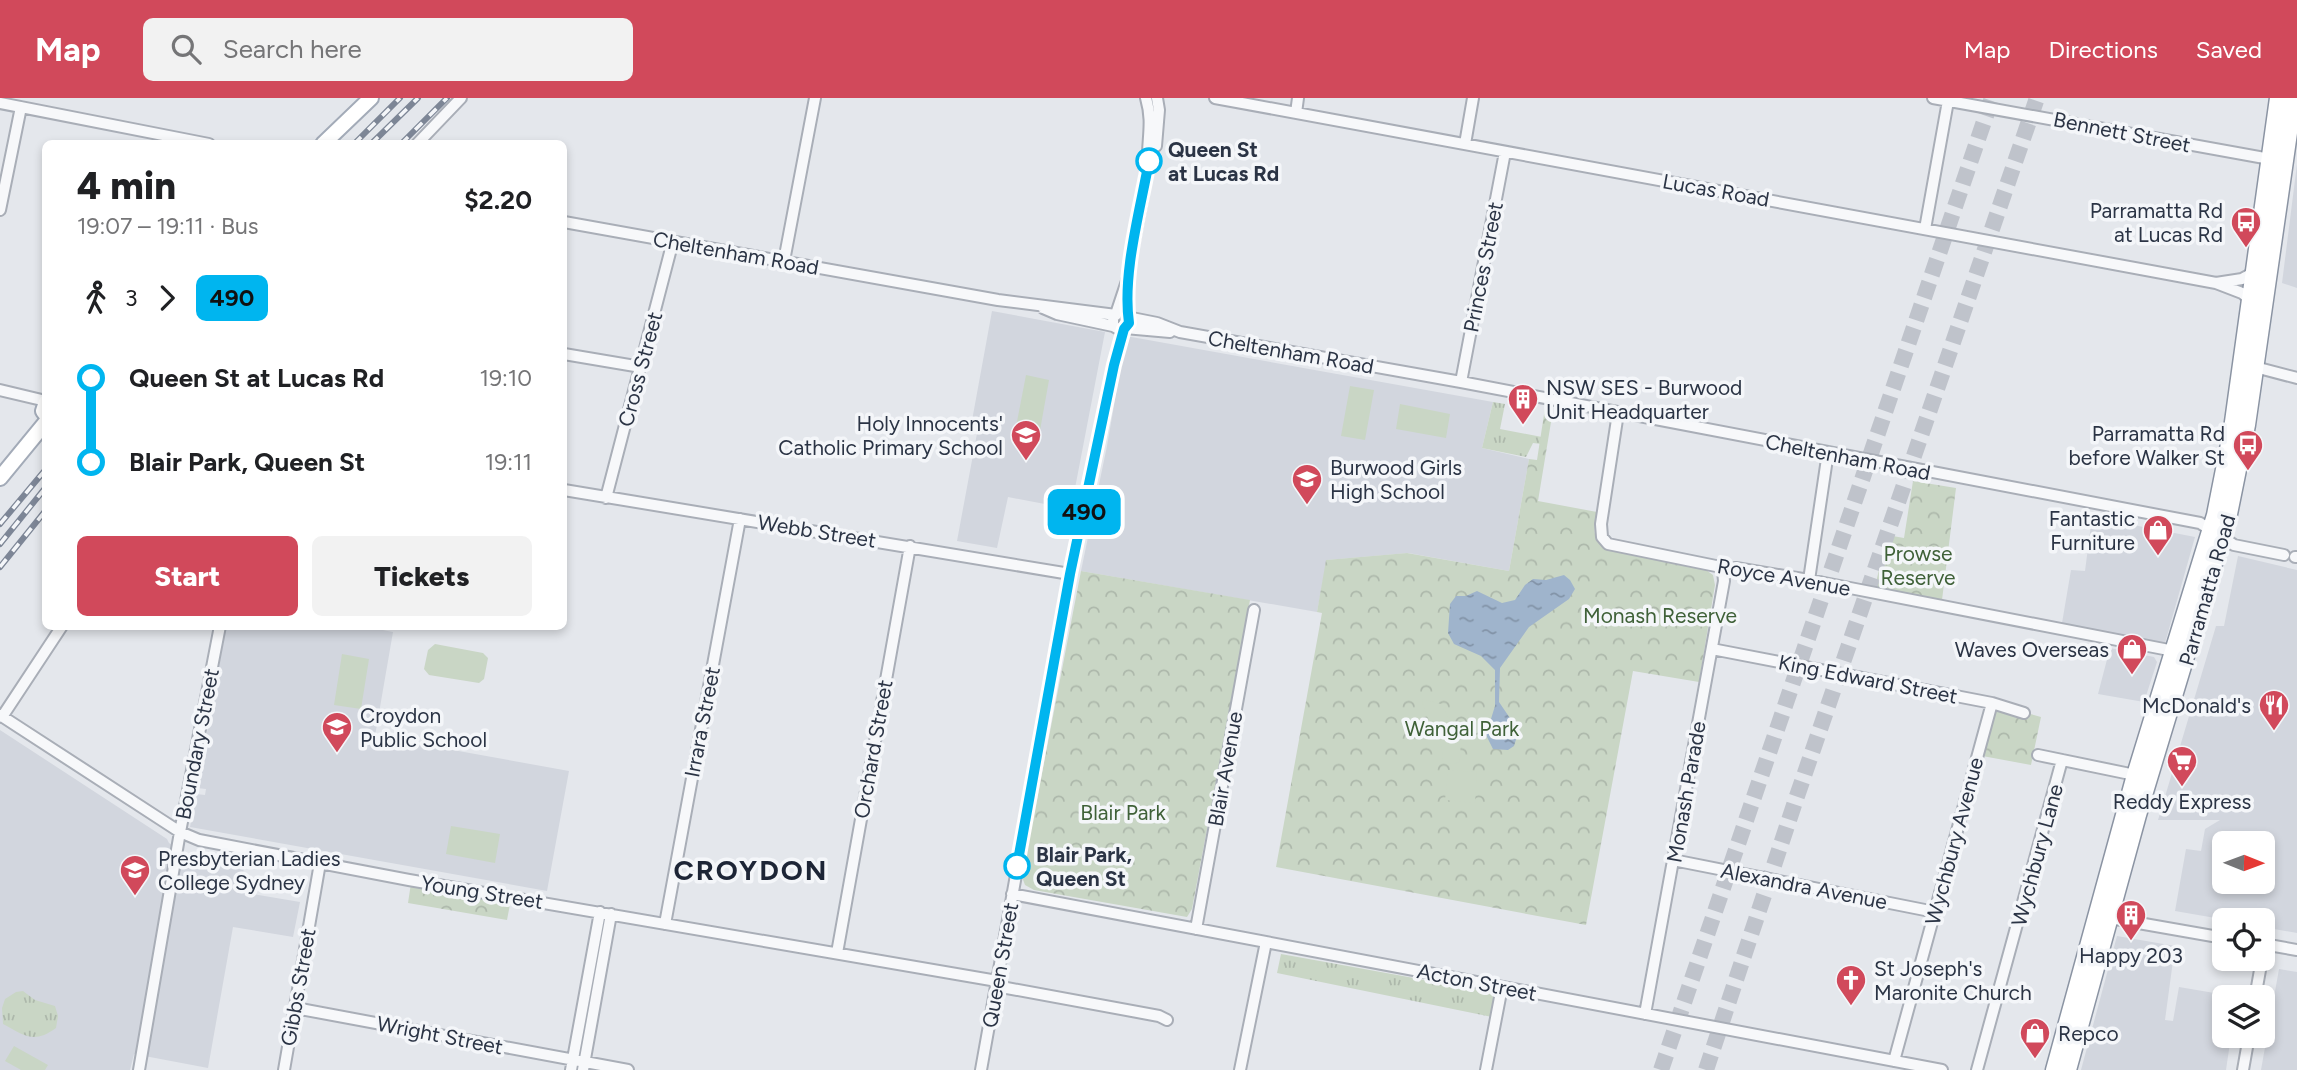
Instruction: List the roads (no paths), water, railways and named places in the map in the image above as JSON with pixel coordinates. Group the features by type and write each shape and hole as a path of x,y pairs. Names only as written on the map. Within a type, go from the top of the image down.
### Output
{"highway":[{"name":"Parramatta Road","path":"2053,1070 2136,775 2174,651 2217,534 2278,98"},
{"name":"Parramatta Road","path":"2068,1070 2217,534 2242,456 2294,98"}],"main road":[{"path":"327,140 371,98"},
{"path":"0,478 42,427"}],"street":[{"path":"421,140 461,98"},
{"path":"784,261 815,98"},
{"path":"1149,161 1151,122 1147,98 1163,98"},
{"path":"1149,161 1155,152 1158,132 1157,98"},
{"name":"Lucas Road","path":"1215,98 2216,283 2242,293 2249,299"},
{"path":"1296,113 1298,98"},
{"path":"1465,144 1474,98"},
{"name":"Bennett Street","path":"1933,98 2270,159"},
{"path":"1925,229 1948,101"},
{"path":"0,103 189,140"},
{"path":"0,210 21,107"},
{"name":"Princes Street","path":"1461,382 1504,152"},
{"name":"Queen Street","path":"981,1070 1070,574 1114,365 1149,161"},
{"name":"Cheltenham Road","path":"567,223 1461,382 2200,523 2234,545 2292,556"},
{"name":"Cross Street","path":"606,498 673,241"},
{"name":"Lucas Road","path":"2216,283 2242,279 2253,273"},
{"path":"567,355 640,368"},
{"path":"2255,368 2297,378"},
{"path":"0,390 42,401"},
{"name":"Royce Avenue","path":"1618,413 1601,524 1602,537 1608,544 1716,566 1723,570 1736,568 1809,580 2174,651"},
{"path":"1809,580 1828,452"},
{"name":"Webb Street","path":"567,491 1070,574"},
{"name":"Irrara Street","path":"665,924 740,519"},
{"name":"Orchard Street","path":"837,953 910,546"},
{"name":"Monash Parade","path":"1645,1014 1724,581 1723,570"},
{"name":"Blair Avenue","path":"1196,929 1254,610"},
{"path":"1,716 59,630"},
{"name":"Boundary Street","path":"142,1069 180,832 219,630"},
{"name":"King Edward Street","path":"1712,649 1992,703 2024,713"},
{"name":"Wychbury Avenue","path":"1894,1061 1992,703"},
{"name":"Young Street","path":"1,716 180,832 199,841 837,953 1159,1016 1167,1020"},
{"path":"2038,755 2136,775"},
{"name":"Wychbury Lane","path":"1977,1070 2062,760"},
{"name":"Alexandra Avenue","path":"1673,860 1934,912"},
{"name":"Gibbs Street","path":"284,1070 320,863"},
{"name":"Acton Street","path":"1012,894 1942,1070"},
{"path":"578,1065 605,913"},
{"path":"2110,918 2212,936"},
{"path":"1240,1070 1266,942"},
{"path":"2275,948 2297,950"},
{"path":"1486,1070 1502,987"},
{"name":"Wright Street","path":"295,1008 578,1065 628,1070"},
{"path":"2243,1070 2247,1048"},
{"path":"1872,1070 1874,1057"}],"water":[{"path":"1564,575 1575,589 1569,599 1529,627 1500,668 1499,702 1518,733 1514,746 1508,750 1493,749 1486,735 1495,706 1495,670 1481,656 1454,644 1448,633 1450,604 1456,596 1466,596 1477,591 1502,603 1515,600 1525,585 1533,579 1546,580"}],"tunnel":[{"path":"1661,1070 1992,98"},
{"path":"1706,1070 1796,799 2037,98"}],"railway":[{"path":"358,140 400,98"},
{"path":"375,140 418,98"},
{"path":"405,140 447,98"},
{"path":"0,524 42,474"},
{"path":"0,544 42,492"},
{"path":"0,567 42,515"}],"place":[{"name":"Queen St at Lucas Rd","path":"1149,161"},
{"name":"Parramatta Rd at Lucas Rd","path":"2246,249"},
{"name":"NSW SES - Burwood Unit Headquarter","path":"1523,426"},
{"name":"Holy Innocents' Catholic Primary School","path":"1026,462"},
{"name":"Parramatta Rd before Walker St","path":"2248,472"},
{"name":"Burwood Girls High School","path":"1307,506"},
{"name":"Fantastic Furniture","path":"2158,557"},
{"name":"Waves Overseas","path":"2132,676"},
{"name":"McDonald's","path":"2274,732"},
{"name":"Croydon Public School","path":"337,754"},
{"name":"Reddy Express","path":"2182,788"},
{"name":"Blair Park, Queen St","path":"1017,866"},
{"name":"Presbyterian Ladies College Sydney","path":"135,897"},
{"name":"Happy 203","path":"2131,942"},
{"name":"St Joseph's Maronite Church","path":"1851,1007"},
{"name":"Repco","path":"2035,1060"}],"district":[{"name":"CROYDON","path":"751,870"}],"park label":[{"name":"Prowse Reserve","path":"1918,565"},
{"name":"Monash Reserve","path":"1660,615"},
{"name":"Wangal Park","path":"1462,728"},
{"name":"Blair Park","path":"1123,812"}]}
